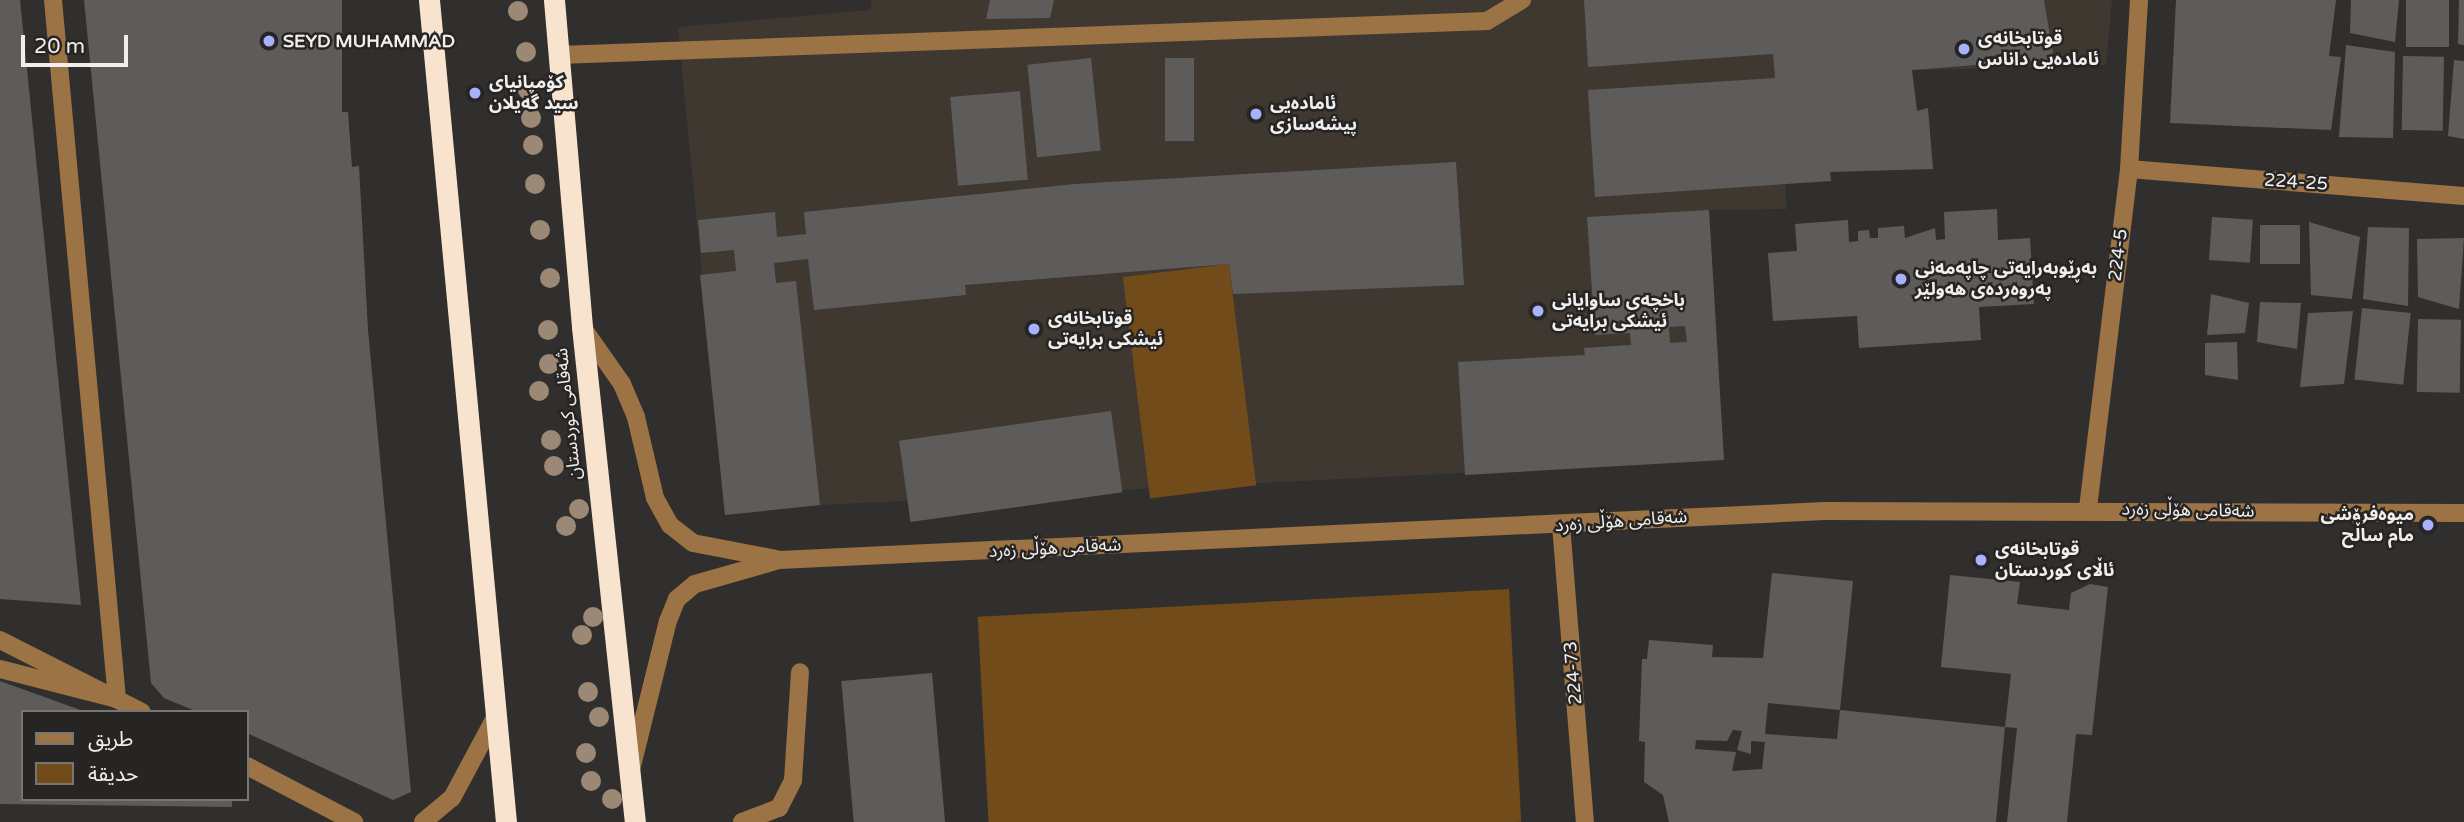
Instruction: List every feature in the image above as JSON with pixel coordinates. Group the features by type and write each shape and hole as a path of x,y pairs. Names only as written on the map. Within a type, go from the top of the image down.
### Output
{"highway":[{"path":"429,0 506,822"},
{"name":"شەقامی کوردستان","path":"554,0 582,327 635,822"}],"street":[{"path":"53,0 117,699"},
{"path":"559,55 1487,21 1522,0"},
{"name":"224-5","path":"2088,509 2129,169 2139,0"},
{"name":"224-25","path":"2129,169 2464,196"},
{"name":"شەقامی هۆڵی زەرد","path":"582,327 622,384 636,416 655,498 670,525 693,543 779,560"},
{"name":"شەقامی هۆڵی زەرد","path":"631,771 668,621 677,599 695,584 779,560 1824,511 2088,509 2464,513"},
{"name":"224-73","path":"1561,525 1585,822"},
{"path":"0,640 138,710"},
{"path":"0,669 117,699"},
{"path":"743,822 779,808 793,780 800,672"},
{"path":"423,822 452,798 496,714"},
{"path":"248,767 354,822"}],"shaded area":[{"path":"871,0 2112,0 2106,65 1823,73 1831,181 1785,184 1787,209 1709,210 1724,460 820,505 725,515 678,27 871,10"}],"green space":[{"path":"1229,264 1256,485 1150,498 1123,277"},
{"path":"1509,589 1521,822 988,822 978,617"}],"building":[{"path":"0,0 20,0 81,605 0,599"},
{"path":"84,0 342,0 342,112 348,112 352,167 359,166 368,330 411,792 393,800 248,733 248,710 193,710 164,698 151,683"},
{"path":"990,0 1054,0 1050,18 986,19"},
{"path":"1584,0 2044,0 2054,59 1912,70 1917,111 1928,108 1933,169 1830,172 1831,181 1595,197 1588,90 1775,78 1773,54 1588,67"},
{"path":"2176,0 2336,0 2329,56 2341,57 2331,130 2170,123"},
{"path":"2351,0 2399,0 2395,42 2350,33"},
{"path":"2406,0 2449,0 2449,47 2406,47"},
{"path":"2459,0 2464,0 2464,45 2458,44"},
{"path":"2346,45 2395,52 2393,138 2339,137"},
{"path":"2403,56 2444,57 2443,131 2402,130"},
{"path":"1091,58 1101,150 1037,157 1027,65"},
{"path":"1165,58 1194,58 1194,141 1165,141"},
{"path":"2454,60 2464,61 2464,139 2448,136"},
{"path":"1020,91 1028,180 958,186 950,97"},
{"path":"1456,162 1464,285 1233,294 1229,264 965,285 966,295 814,310 808,259 774,263 776,283 796,281 820,505 725,515 700,275 736,271 734,250 701,253 698,220 775,212 777,237 806,234 804,212 1075,184"},
{"name":"بەڕێوبەرایەتی چاپەمەنی پەروەردەی هەولێر","path":"1997,209 1998,240 2030,238 2034,304 1979,307 1981,340 1859,348 1857,316 1773,321 1768,253 1797,251 1795,224 1848,220 1849,242 1858,241 1858,231 1869,230 1870,238 1878,238 1878,228 1904,226 1905,238 1935,228 1936,240 1945,239 1944,212"},
{"path":"1709,210 1724,460 1465,475 1458,362 1585,355 1584,348 1631,345 1630,333 1595,335 1587,217","holes":["1685,326 1687,342 1670,343 1669,327"]},
{"path":"2212,217 2253,220 2250,263 2209,260"},
{"path":"2309,222 2360,237 2352,299 2311,295"},
{"path":"2260,225 2300,225 2300,264 2260,264"},
{"path":"2368,227 2409,228 2408,306 2363,299"},
{"path":"2464,238 2459,309 2418,297 2417,239"},
{"path":"2211,294 2249,303 2245,333 2207,335"},
{"path":"2260,302 2301,303 2297,349 2257,342"},
{"path":"2362,308 2411,313 2403,385 2354,380"},
{"path":"2353,311 2344,384 2300,387 2308,313"},
{"path":"2418,319 2461,320 2460,393 2417,392"},
{"path":"2237,342 2238,380 2205,375 2205,343"},
{"path":"1111,411 1122,492 910,522 899,441"},
{"path":"1772,573 1853,581 1840,710 2005,727 1996,822 1669,822 1663,795 1644,782 1645,742 1639,741 1642,659 1647,659 1649,640 1713,645 1712,657 1763,658","holes":["1768,703 1840,710 1837,739 1765,734","1733,730 1742,731 1737,750 1751,754 1751,741 1765,742 1762,769 1732,771 1736,752 1695,749 1696,740 1727,741"]},
{"path":"1950,575 2020,582 2017,604 2069,610 2071,593 2090,584 2108,587 2092,735 2076,734 2067,822 2007,822 2017,728 2005,727 2011,674 1941,667"},
{"path":"932,673 945,822 854,822 841,681"},
{"path":"0,681 80,710 21,710 21,801 232,801 232,807 0,804"}],"place":[{"name":"SEYD MUHAMMAD","path":"269,41"},
{"name":"قوتابخانەی ئامادەیی داناس","path":"1964,49"},
{"name":"کۆمپانیای سید گەیلان","path":"475,93"},
{"name":"ئامادەیی پیشەسازی","path":"1256,114"},
{"name":"بەڕێوبەرایەتی چاپەمەنی پەروەردەی هەولێر","path":"1901,279"},
{"name":"باخچەی ساوایانی ئیشکی برایەتی","path":"1538,311"},
{"name":"قوتابخانەی ئیشکی برایەتی","path":"1034,329"},
{"name":"میوەفرۆشی مام ساڵح","path":"2428,525"},
{"name":"قوتابخانەی ئاڵای کوردستان","path":"1981,560"}]}
